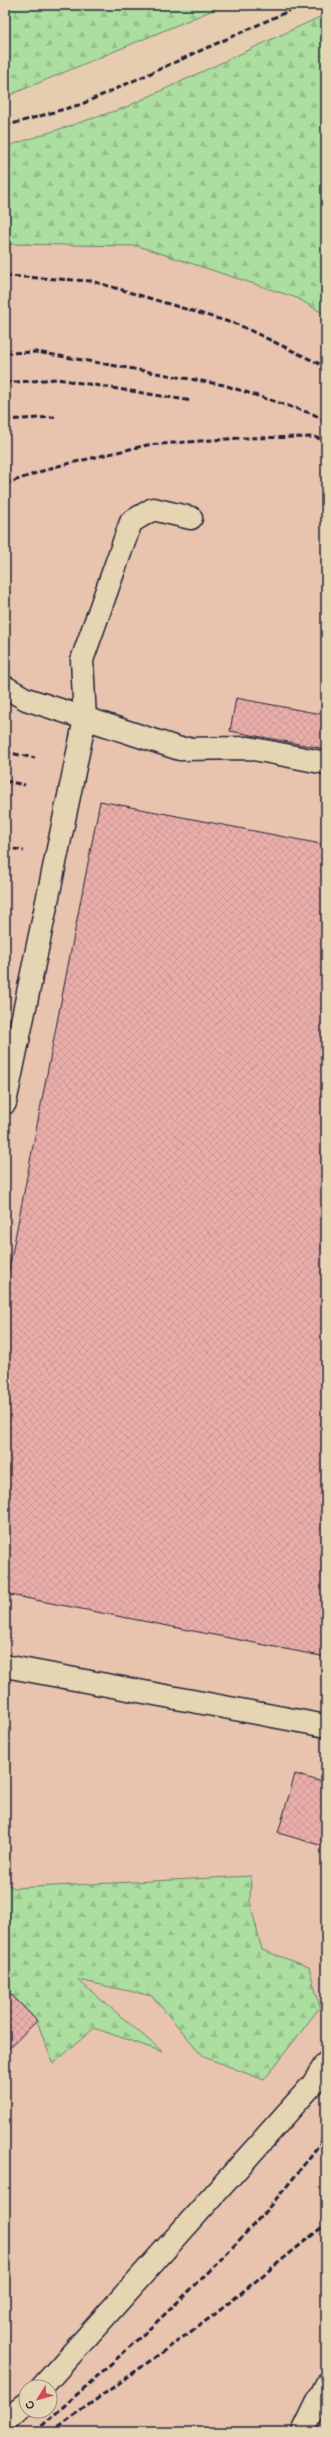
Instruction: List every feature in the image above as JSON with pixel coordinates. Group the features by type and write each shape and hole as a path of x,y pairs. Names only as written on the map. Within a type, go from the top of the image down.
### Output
{"lane":[{"path":"5,1103 85,719 82,660 131,522 153,509 191,518"},
{"path":"5,687 26,699 180,749 249,748 326,763"},
{"path":"5,1666 326,1726"},
{"path":"49,2379 313,2084 326,2063"},
{"path":"303,2432 326,2385"},
{"path":"5,2421 18,2410"}],"shaded area":[{"path":"326,81 326,2432 5,2432 5,223"}],"green space":[{"path":"5,5 225,5 5,97"},
{"path":"326,14 326,315 297,298 138,246 5,244 5,147 124,108"},
{"path":"251,1876 250,1902 262,1950 309,1967 320,2007 264,2080 204,2057 152,1996 78,1980 163,2052 94,2028 53,2064 37,2021 5,1988 5,1883 14,1888"}],"building":[{"path":"236,698 326,715 326,749 230,731"},
{"path":"100,801 326,845 326,1657 5,1594 5,1290"},
{"path":"295,1774 326,1783 326,1847 278,1833"},
{"path":"5,1988 37,2021 5,2052"}],"railway":[{"path":"5,126 82,104 302,5"},
{"path":"5,276 92,281 239,325 326,367"},
{"path":"5,353 37,352 224,385 313,414 326,421"},
{"path":"5,383 57,379 192,401"},
{"path":"5,420 55,417"},
{"path":"5,484 54,467 147,445 240,438 315,437 326,441"},
{"path":"5,752 35,758"},
{"path":"5,781 25,785"},
{"path":"5,847 24,851"},
{"path":"35,2432 151,2327 226,2254 295,2176 326,2135"},
{"path":"51,2432 214,2315 326,2224"}]}
